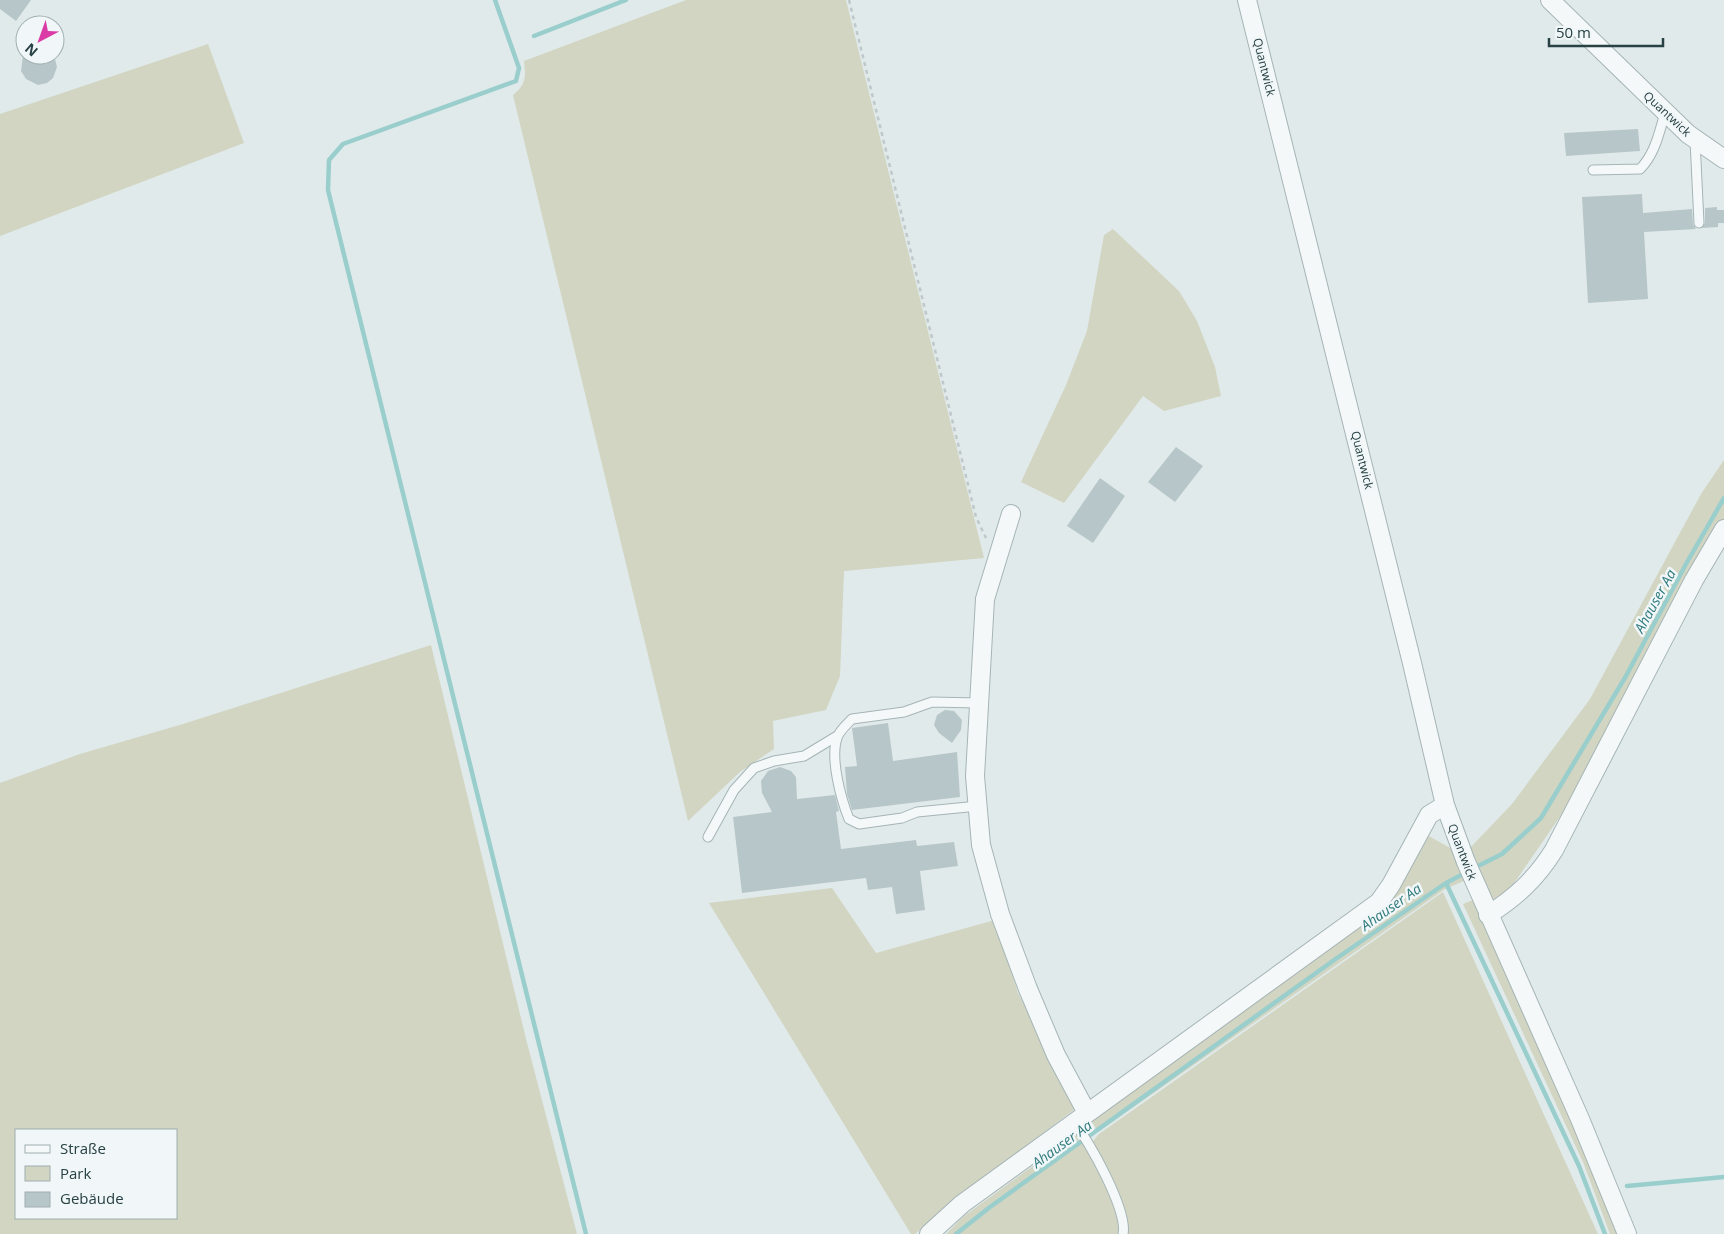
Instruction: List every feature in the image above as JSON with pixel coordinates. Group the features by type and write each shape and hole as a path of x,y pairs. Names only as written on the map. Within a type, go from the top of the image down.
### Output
{"street":[{"name":"Quantwick","path":"1248,0 1412,663 1445,805 1473,880 1580,1119 1627,1234"},
{"name":"Quantwick","path":"1550,0 1665,113 1695,140 1724,159"},
{"path":"1011,514 999,546 985,599 975,776 982,845 1000,914 1038,1014 1056,1055 1080,1122"},
{"path":"1488,915 1523,891 1540,872 1554,850 1690,588 1724,529"},
{"path":"929,1234 962,1204 1080,1122 1379,902 1391,885 1429,815 1445,805"}],"lane":[{"path":"1593,170 1640,169 1648,161 1653,150 1665,113"},
{"path":"1695,140 1699,223"},
{"path":"708,837 734,790 754,768 774,761 804,756 837,736 852,719 904,712 932,702 978,703"},
{"path":"837,736 834,755 844,806 850,819 859,824 902,818 917,812 978,806"},
{"path":"1080,1122 1121,1211 1124,1223 1123,1234"}],"path":[{"path":"849,0 976,517 981,531 990,544 999,546"}],"green space":[{"path":"686,0 846,0 984,558 844,571 840,676 826,710 773,721 774,749 740,772 688,821 513,95 523,84 524,61"},
{"path":"208,44 244,143 0,236 0,114"},
{"path":"1113,229 1179,291 1197,321 1215,367 1221,396 1164,411 1143,396 1064,503 1021,482 1066,385 1087,331 1104,235"},
{"path":"1724,460 1724,518 1685,579 1568,805 1510,889 1488,902 1468,850 1512,804 1590,699 1701,494"},
{"path":"431,645 526,1039 577,1234 0,1234 0,783 80,754 183,724"},
{"path":"1427,835 1452,849 1464,881 1445,889 1098,1132 1089,1117 1381,904"},
{"path":"832,888 876,953 995,920 1018,993 1075,1109 999,1166 915,1234 911,1234 709,903"},
{"path":"1443,892 1598,1234 946,1234 964,1216 1081,1131 1090,1145 1099,1134"},
{"path":"1473,900 1587,1151 1619,1234 1610,1234 1583,1162 1463,904"}],"building":[{"path":"0,0 31,0 20,15 15,15 15,20 0,9"},
{"path":"22,65 56,65 57,67 53,78 47,83 38,85 26,79 21,71"},
{"path":"1638,129 1640,151 1566,156 1564,133"},
{"path":"1642,194 1643,213 1692,209 1693,224 1696,229 1644,232 1648,299 1588,303 1582,197"},
{"path":"1717,207 1717,210 1724,210 1724,223 1718,223 1718,227 1702,228 1705,223 1705,208"},
{"path":"1176,447 1203,466 1175,502 1148,482"},
{"path":"1100,478 1125,496 1093,543 1067,526"},
{"path":"945,710 954,711 962,720 961,730 952,743 939,733 934,725 937,715"},
{"path":"888,723 893,761 957,752 960,797 852,810 847,794 845,767 857,766 852,728"},
{"path":"780,767 791,771 796,777 797,799 835,795 839,811 836,812 841,849 916,840 917,846 954,842 958,866 920,871 925,910 896,914 892,887 868,890 866,878 742,893 733,817 772,812 762,793 761,781 768,771"}],"waterway":[{"path":"495,0 519,68 516,81 343,144 329,160 328,190 586,1234"},
{"path":"534,36 626,0"},
{"name":"Ahauser Aa","path":"1474,868 1502,854 1541,818 1626,676 1724,498"},
{"name":"Ahauser Aa","path":"956,1234 990,1207 1337,958 1446,883 1467,872"},
{"path":"1446,883 1579,1166 1605,1234"},
{"path":"1627,1186 1724,1177"}]}
